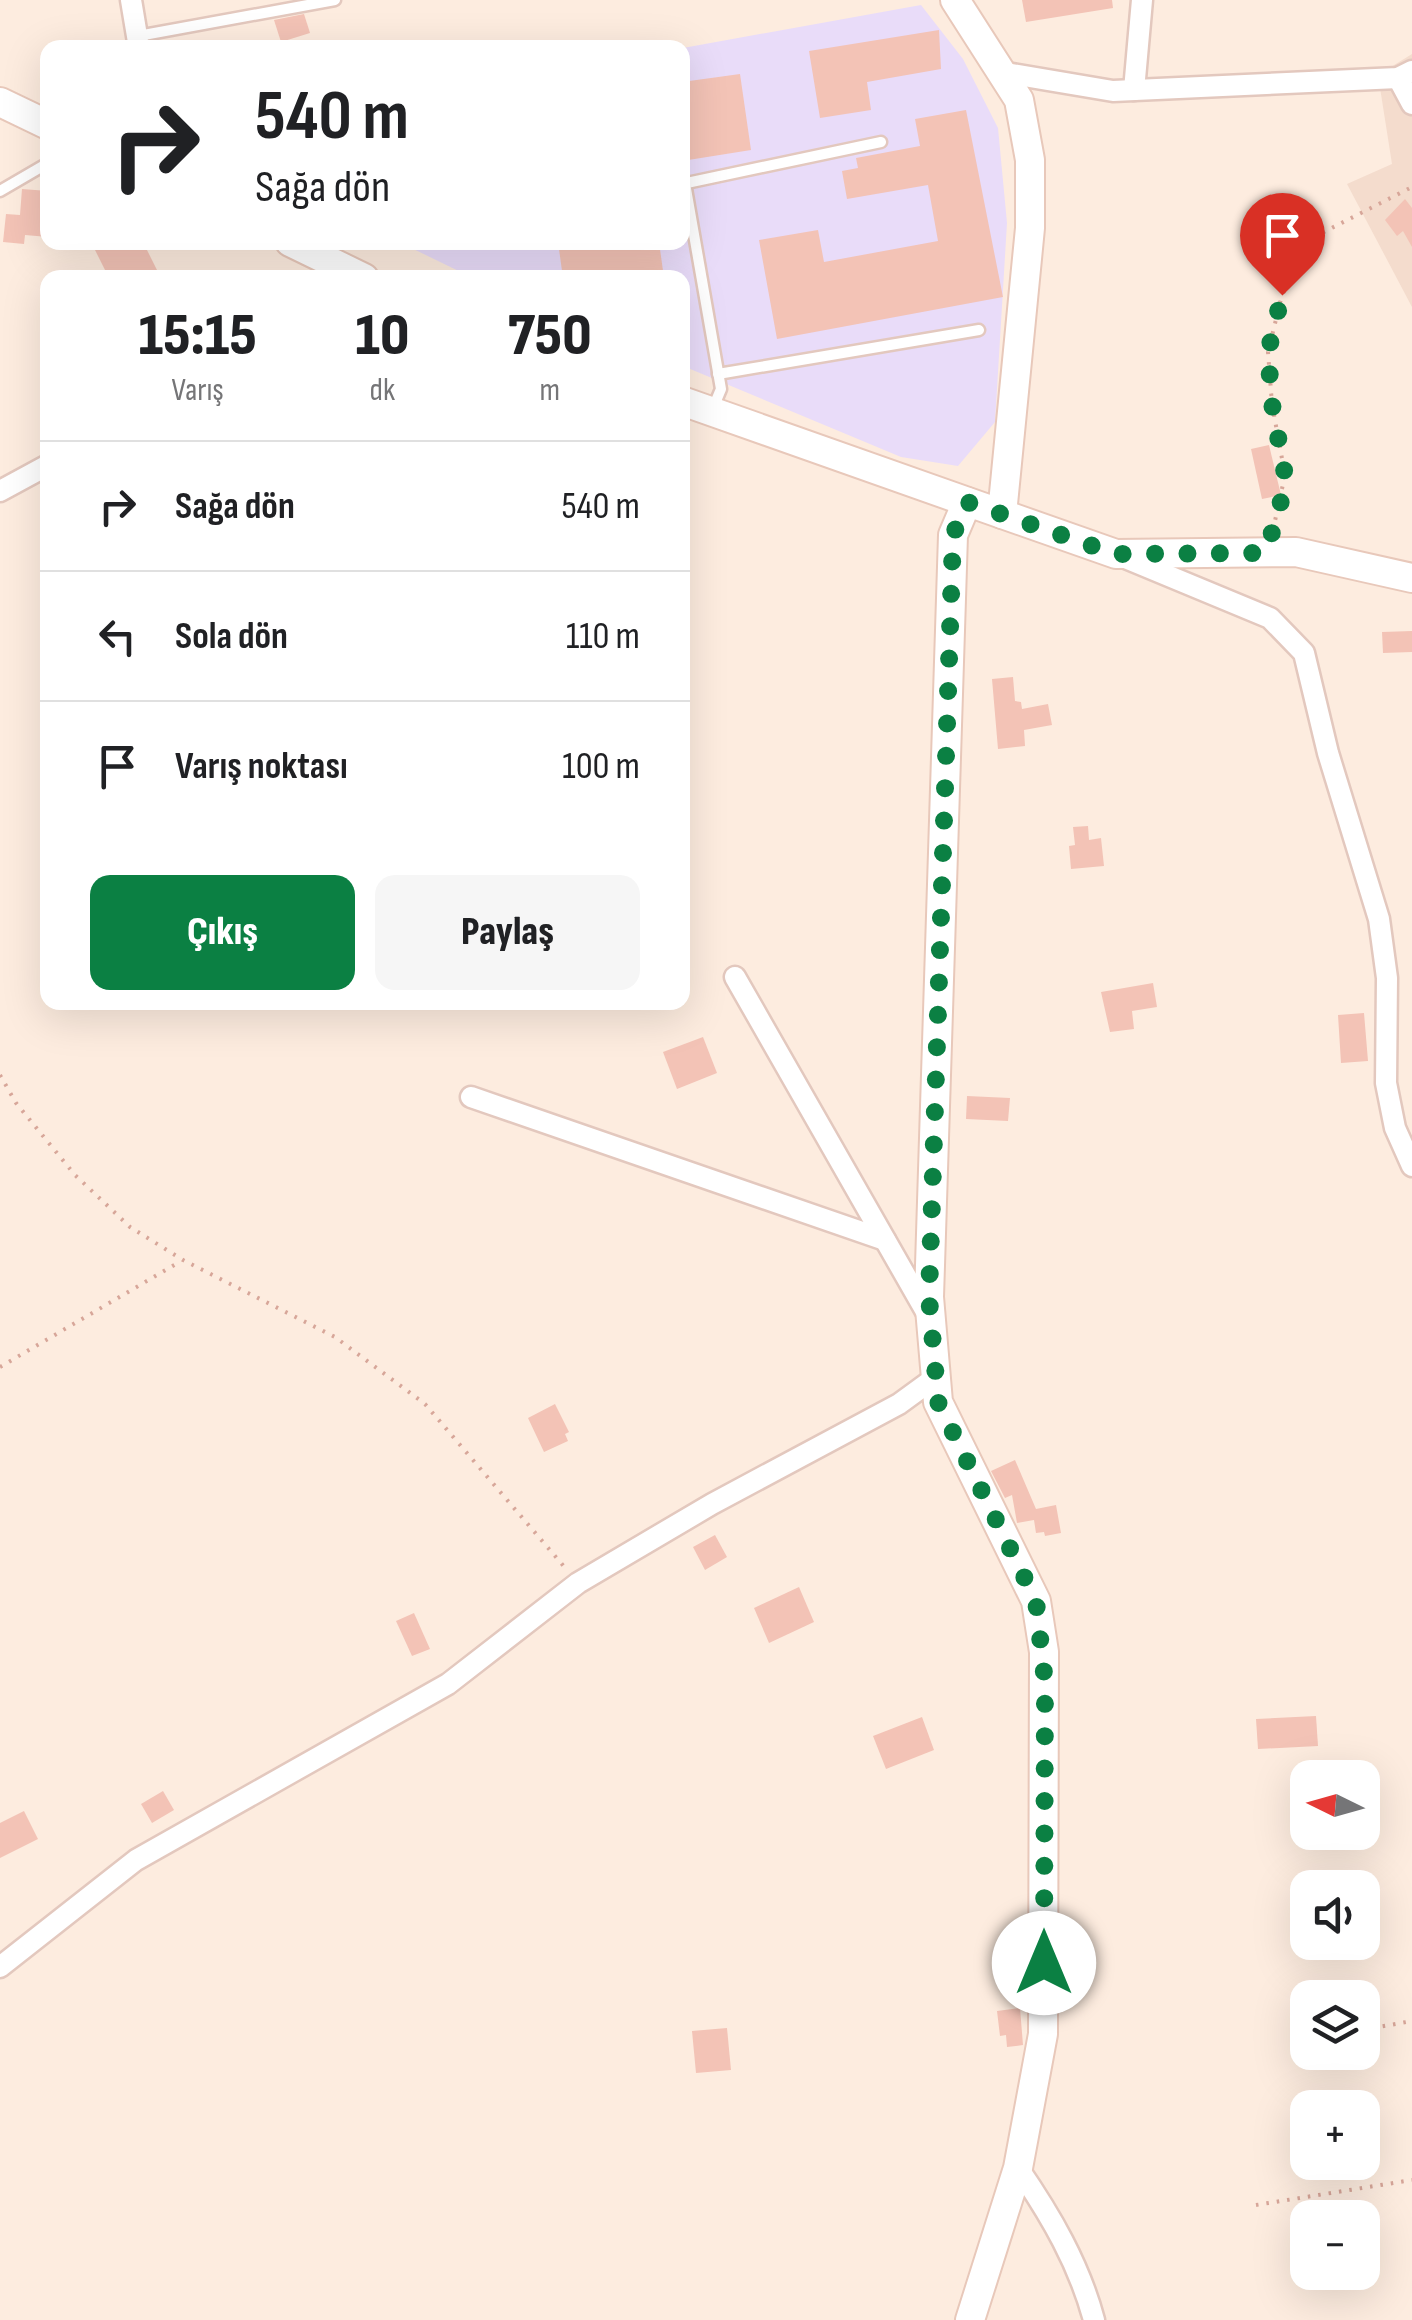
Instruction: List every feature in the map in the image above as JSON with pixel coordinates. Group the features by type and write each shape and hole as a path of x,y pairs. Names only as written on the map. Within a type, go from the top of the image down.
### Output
{"street":[{"path":"131,0 138,40"},
{"path":"955,0 1019,100 1030,160 1030,228 1002,514"},
{"path":"1134,90 1142,0"},
{"path":"1000,72 1114,91 1405,75 1412,104"},
{"path":"0,102 40,121"},
{"path":"306,250 348,270"},
{"path":"690,404 1116,554 1270,618 1304,654 1328,753 1379,919 1388,978 1386,1083 1395,1128 1412,1166"},
{"path":"0,491 40,468"},
{"path":"967,502 953,535 932,1321 938,1402 1036,1601 1044,1652 1043,2034 1018,2168 970,2320"},
{"path":"1116,554 1296,552 1412,578"},
{"path":"735,977 932,1321"},
{"path":"471,1098 885,1240"},
{"path":"0,1966 136,1860 448,1684 578,1583 712,1504 898,1404 936,1377"},
{"path":"1018,2168 1055,2221 1086,2291 1094,2320"}],"lane":[{"path":"147,40 335,0"},
{"path":"690,183 881,142"},
{"path":"0,191 40,168"},
{"path":"690,218 720,389 711,412"},
{"path":"718,374 979,330"}],"path":[{"path":"1263,553 1278,519 1285,475 1272,404 1268,352 1282,295 1316,236 1412,187"},
{"path":"0,1074 16,1103 75,1175 130,1227 183,1260 336,1337 425,1404 578,1583"},
{"path":"0,1367 183,1260"},
{"path":"1380,2027 1412,2021"},
{"path":"1256,2205 1412,2180"}],"shaded area":[{"path":"921,5 963,59 998,128 1007,223 995,422 958,466 901,457 690,369 690,270 457,270 415,250 690,250 690,47"},
{"path":"1412,54 1412,307 1347,184 1392,164 1378,75"}],"building":[{"path":"1022,0 1112,0 1113,8 1026,22"},
{"path":"304,14 310,33 280,40 274,20"},
{"path":"939,30 941,69 867,82 871,110 820,118 809,51"},
{"path":"740,74 751,150 690,160 690,81"},
{"path":"966,110 1003,297 777,339 759,240 818,230 824,262 938,241 928,185 847,199 842,171 858,168 856,158 920,146 915,119"},
{"path":"22,189 40,190 40,236 25,235 24,244 3,242 6,214 20,215"},
{"path":"1405,199 1412,208 1412,247 1403,231 1397,236 1385,220"},
{"path":"95,250 147,250 157,270 105,270"},
{"path":"559,250 660,250 663,270 562,270"},
{"path":"1269,445 1281,495 1262,499 1251,449"},
{"path":"1412,631 1412,652 1383,653 1382,632"},
{"path":"1013,677 1015,701 1021,702 1022,709 1048,704 1052,725 1024,730 1025,746 998,749 992,679"},
{"path":"1088,826 1089,840 1101,838 1104,866 1071,869 1069,846 1075,845 1073,827"},
{"path":"1153,983 1157,1007 1132,1011 1134,1029 1110,1032 1101,992"},
{"path":"1364,1013 1368,1061 1341,1063 1338,1015"},
{"path":"703,1037 717,1073 677,1089 663,1052"},
{"path":"967,1096 1010,1098 1008,1121 966,1119"},
{"path":"555,1404 569,1432 565,1434 568,1441 544,1452 528,1418"},
{"path":"1015,1460 1036,1509 1056,1505 1061,1533 1036,1533 1034,1520 1017,1523 1012,1495 1005,1498 991,1471"},
{"path":"715,1535 727,1557 705,1570 693,1547"},
{"path":"799,1587 814,1622 769,1643 754,1608"},
{"path":"414,1613 430,1649 412,1656 396,1621"},
{"path":"1316,1716 1318,1746 1258,1749 1256,1719"},
{"path":"922,1717 934,1750 886,1769 873,1736"},
{"path":"163,1791 174,1810 152,1823 141,1804"},
{"path":"24,1811 38,1839 0,1858 0,1823"},
{"path":"1020,2008 1023,2045 1007,2047 1006,2035 1000,2036 997,2011"},
{"path":"727,2028 731,2070 696,2073 692,2031"}],"route":[{"path":"1044,1963 1045,1682 1036,1601 938,1402 929,1297 953,535 967,502 1116,554 1263,553 1278,519 1285,475 1272,404 1268,352 1282,295"}]}
